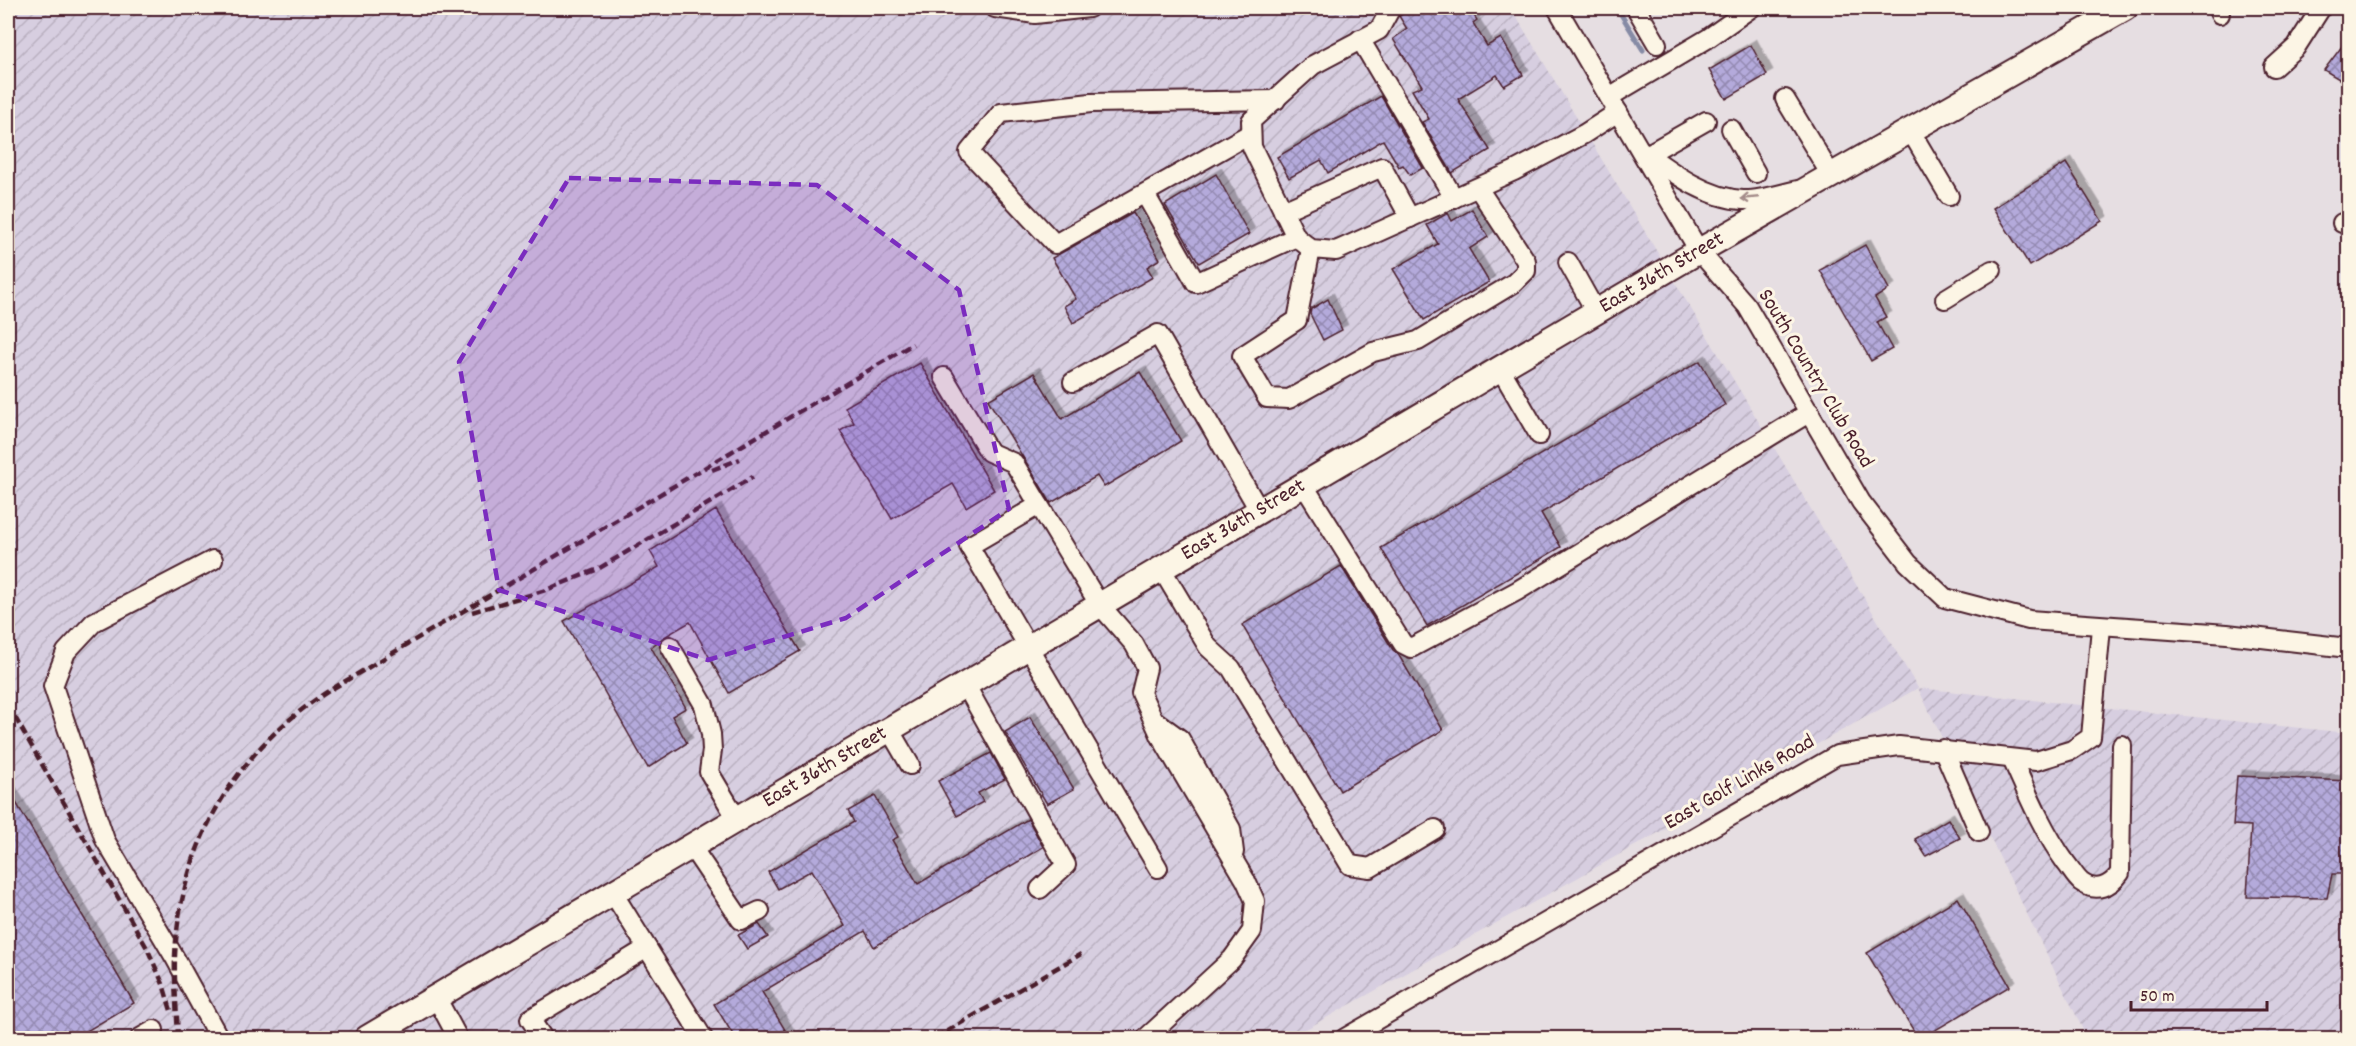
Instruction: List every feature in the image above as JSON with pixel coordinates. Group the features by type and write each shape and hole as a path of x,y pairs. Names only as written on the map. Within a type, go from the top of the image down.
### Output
{"main road":[{"name":"East 36th Street","path":"367,1038 1303,483 1807,188 2125,8"}],"street":[{"path":"995,8 1035,14 1089,8"},
{"path":"1391,8 1379,30 1312,65 1251,122 1252,147 1296,237 1311,249 1336,251 1478,188 1584,134 1614,105 1750,8"},
{"name":"South Country Club Road","path":"1557,8 1643,151 1699,251 1747,306 1861,502 1908,563 1945,598 2029,620 2101,627 2227,634 2349,648"},
{"path":"1636,8 1657,44"},
{"path":"2274,67 2296,47 2321,8"},
{"path":"1360,39 1455,198"},
{"path":"1785,99 1831,175"},
{"path":"1251,134 1055,244 969,152 1001,113 1091,104 1276,100"},
{"path":"1706,121 1643,151 1670,171 1708,191 1744,200 1807,188"},
{"path":"1731,129 1756,173"},
{"path":"1910,130 1949,196"},
{"path":"1283,211 1382,167 1410,218"},
{"path":"1311,249 1297,320 1242,356 1267,399 1289,399 1373,352 1418,341 1514,284 1526,271 1526,261 1478,188"},
{"path":"1145,194 1196,282 1296,237"},
{"path":"1568,262 1596,312"},
{"path":"1945,299 1992,270"},
{"path":"1073,382 1158,334 1259,510"},
{"path":"1500,368 1539,435"},
{"path":"944,377 989,452 1014,464 1099,604 1134,644 1147,668 1141,693 1161,737 1235,862 1255,901 1252,931 1232,960 1146,1038"},
{"path":"1303,483 1403,644 1412,648 1517,591 1810,412"},
{"path":"1039,505 969,546 1158,868"},
{"path":"213,560 94,622 66,652 53,686 105,840 219,1038"},
{"path":"1161,568 1208,647 1232,668 1350,865 1370,868 1435,829"},
{"name":"East Golf Links Road","path":"1345,1038 1837,755 1899,746 1943,749 2036,761 2072,750 2091,737 2101,627"},
{"path":"670,646 704,705 711,734 712,750 709,771 737,819"},
{"path":"965,684 1066,865 1040,889"},
{"path":"889,729 910,765"},
{"path":"2012,759 2032,806 2056,850 2079,881 2091,888 2100,889 2108,885 2120,873 2122,745"},
{"path":"1943,749 1979,832"},
{"path":"691,846 741,920 760,911"},
{"path":"613,892 703,1038"},
{"path":"543,1038 531,1019 647,948"},
{"path":"436,997 458,1038"}],"highlighted area":[{"path":"569,178 817,185 959,290 1009,509 846,618 708,660 499,590 459,362"}],"shaded area":[{"path":"8,8 1511,8 1918,688 1290,1038 8,1038"},
{"path":"1918,688 2348,733 2348,1038 2087,1038"}],"building":[{"path":"1413,8 1469,8 1477,20 1473,23 1487,46 1501,38 1523,75 1504,86 1497,75 1458,99 1490,150 1452,173 1422,122 1429,119 1412,90 1422,86 1393,39 1407,29 1399,16"},
{"path":"2349,37 2349,85 2324,70"},
{"path":"1751,45 1767,75 1726,99 1709,70"},
{"path":"1381,96 1423,168 1410,175 1403,165 1399,167 1383,140 1328,173 1321,160 1289,178 1277,157"},
{"path":"2066,163 2102,221 2030,266 1993,208"},
{"path":"1216,174 1249,234 1199,263 1165,205"},
{"path":"1472,209 1488,237 1469,249 1489,282 1424,320 1393,269 1438,244 1427,225 1448,213 1452,221"},
{"path":"1133,213 1160,259 1147,267 1153,277 1073,323 1064,306 1076,299 1052,258"},
{"path":"1865,245 1889,289 1875,298 1886,317 1877,322 1892,349 1871,361 1820,270"},
{"path":"1328,299 1342,330 1323,340 1310,314 1311,309"},
{"path":"1700,361 1725,405 1541,513 1561,547 1427,626 1381,548"},
{"path":"920,363 994,490 966,507 953,484 892,519 840,431 854,423 845,407"},
{"path":"1140,372 1181,441 1104,487 1097,476 1051,503 988,400 1034,373 1062,419"},
{"path":"716,510 800,651 729,693 690,622 651,647 686,708 672,716 687,743 648,768 564,621 659,567 650,551"},
{"path":"1341,566 1393,650 1398,654 1443,730 1340,791 1242,625"},
{"path":"1030,717 1074,789 1047,804 1005,732"},
{"path":"991,753 1005,779 978,793 983,802 957,816 938,781"},
{"path":"2237,776 2349,781 2349,874 2332,874 2327,898 2247,897 2251,826 2233,825"},
{"path":"8,789 134,1003 75,1038 8,1038"},
{"path":"875,796 898,837 892,840 918,884 1028,819 1043,847 874,947 865,931 762,992 790,1038 735,1038 714,1004 845,926 812,870 778,889 768,872 854,822 848,811"},
{"path":"1948,819 1960,838 1926,856 1915,839"},
{"path":"1958,898 2010,986 1922,1038 1918,1038 1867,953"},
{"path":"759,924 768,937 747,949 738,935"}],"waterway":[{"path":"1617,8 1643,50"},
{"path":"1777,9 1783,8"}],"railway":[{"path":"178,1038 175,956 179,915 188,877 201,840 218,805 240,772 265,743 294,716 327,692 913,344"},
{"path":"712,470 740,459"},
{"path":"472,612 546,590 598,569 753,477"},
{"path":"8,705 147,948 163,984 172,1014"},
{"path":"935,1038 1081,954"}]}
